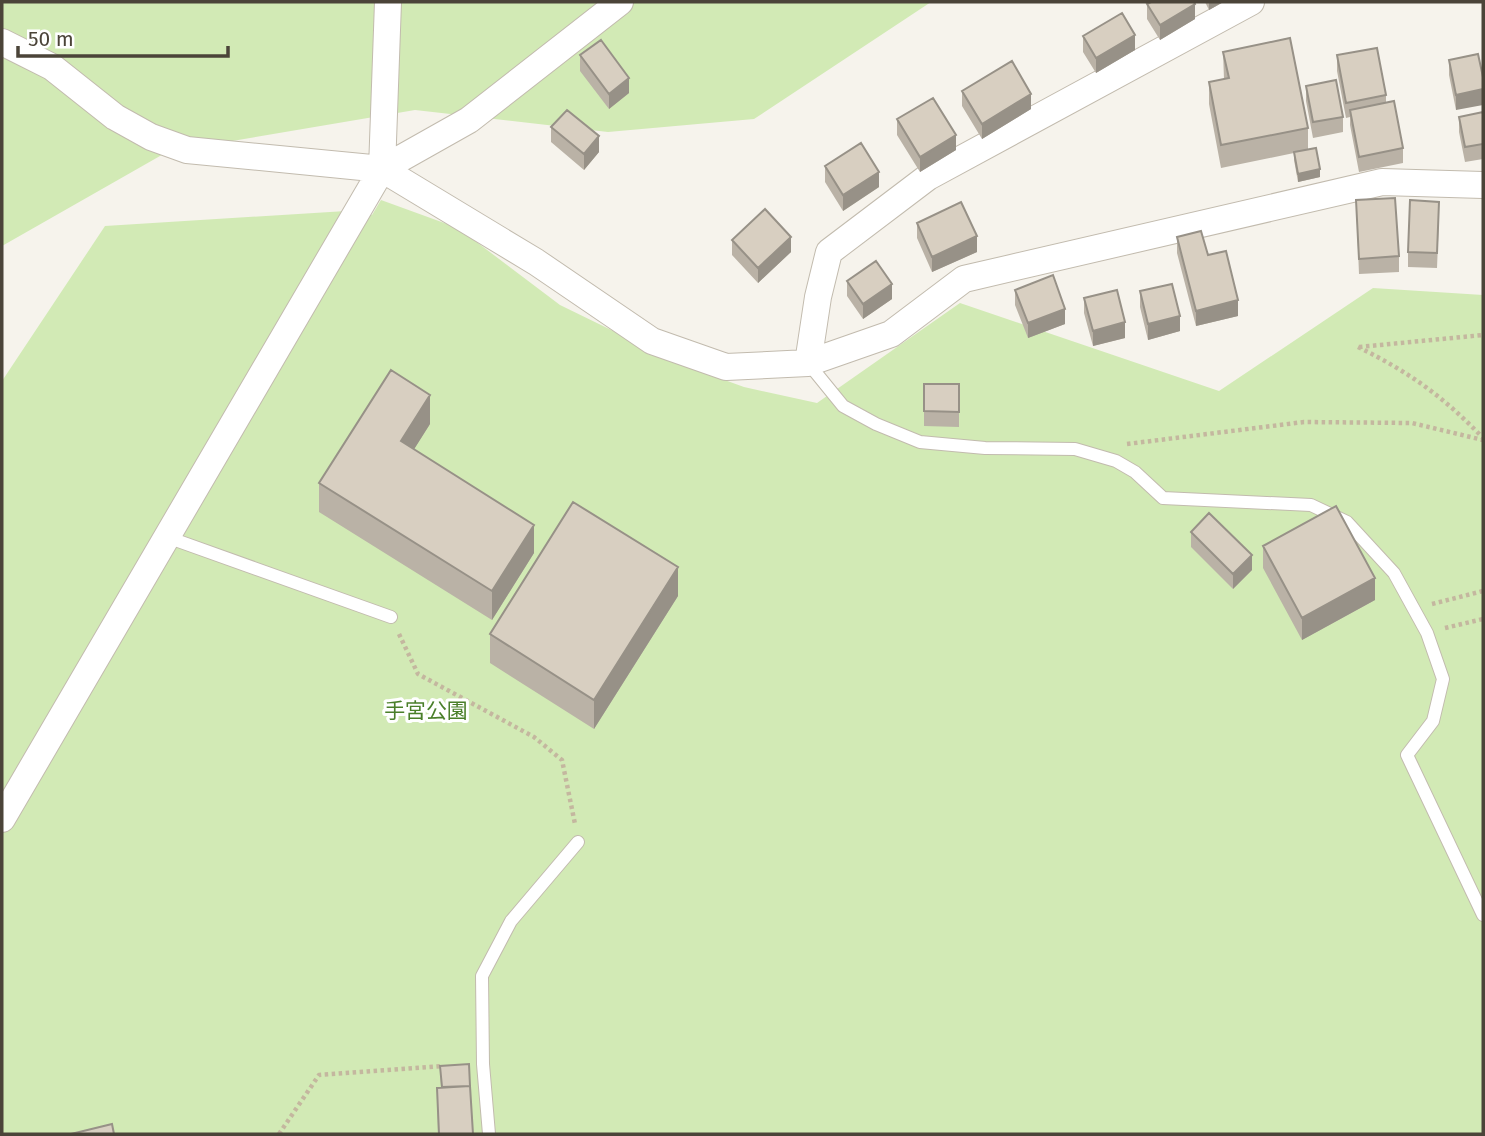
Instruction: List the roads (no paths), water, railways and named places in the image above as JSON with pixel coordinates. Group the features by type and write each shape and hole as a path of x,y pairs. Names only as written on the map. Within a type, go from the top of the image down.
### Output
{"street":[{"path":"2,819 382,169 388,2"},
{"path":"382,169 469,120 620,2"},
{"path":"808,363 818,297 829,252 928,177 1251,2"},
{"path":"2,42 52,67 115,117 151,137 187,150 382,169 536,262 652,341 726,367 808,363 891,334 964,279 1382,182 1483,185"}],"lane":[{"path":"808,363 843,406 876,424 920,442 985,448 1075,449 1116,461 1135,472 1163,498 1311,505 1347,522 1394,573 1427,633 1443,679 1433,721 1407,755 1483,915"},
{"path":"167,537 391,617"},
{"path":"489,1134 483,1064 482,976 511,921 578,842"}],"park label":[{"name":"手宮公園","path":"426,711"}]}
